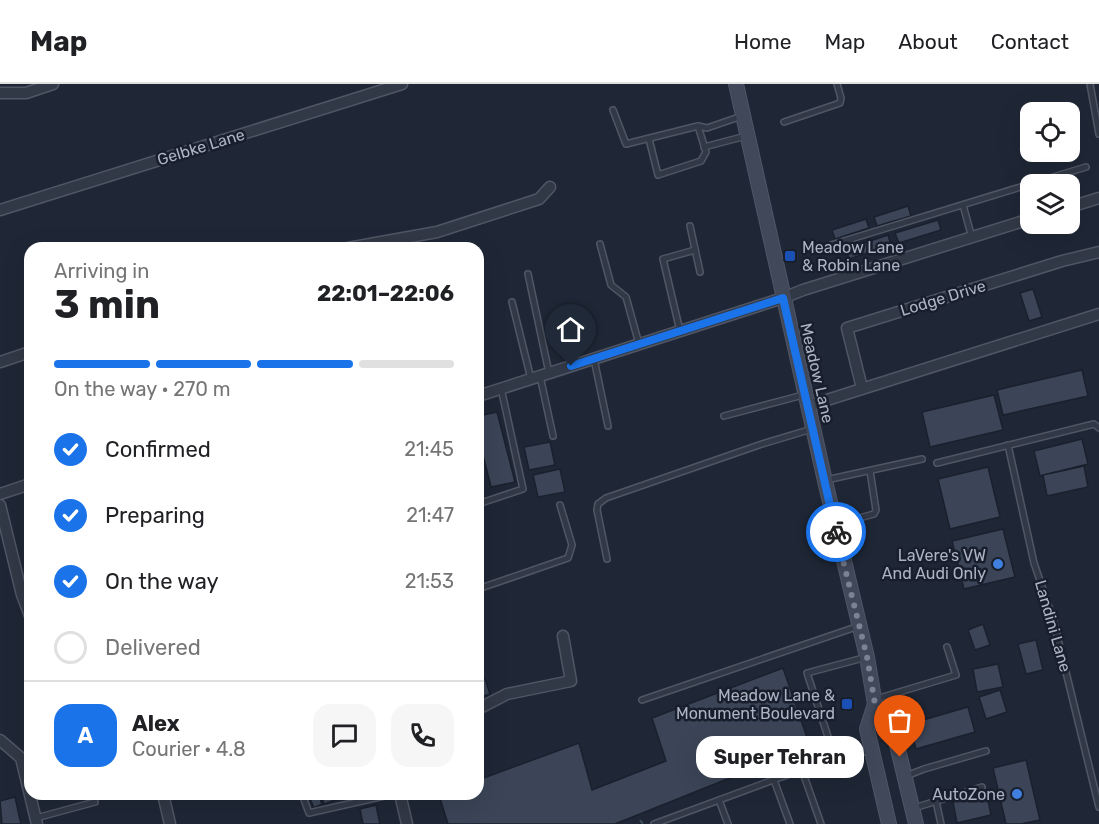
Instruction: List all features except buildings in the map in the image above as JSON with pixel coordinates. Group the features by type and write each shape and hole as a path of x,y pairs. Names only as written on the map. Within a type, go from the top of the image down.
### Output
{"street":[{"path":"0,93 26,93 53,84"},
{"name":"Gelbke Lane","path":"0,210 402,84"},
{"name":"Meadow Lane","path":"740,85 747,136 867,657 875,702 867,729 889,824"},
{"path":"381,242 437,232 539,199 550,187"},
{"path":"1080,204 1099,198"},
{"path":"484,394 1020,222"},
{"name":"Lodge Drive","path":"862,388 848,327 1062,261 1099,252"},
{"path":"807,400 862,388 1099,314"},
{"path":"0,362 24,354"},
{"path":"0,494 24,486"},
{"path":"0,505 24,600"},
{"path":"484,706 507,694 571,681 563,636"},
{"name":"Meadow Lane","path":"875,702 891,720 916,824"},
{"path":"0,741 21,758 24,771"},
{"path":"31,800 36,821"},
{"path":"164,800 170,824"},
{"path":"401,800 407,824"}],"lane":[{"path":"784,122 840,103 842,98 837,84"},
{"path":"1090,84 1099,134"},
{"path":"613,110 626,144 698,126 707,128 743,116"},
{"path":"649,139 658,175 701,161 706,152 698,126"},
{"path":"704,147 747,136"},
{"path":"831,245 1086,167"},
{"path":"963,205 972,238"},
{"path":"690,226 700,272"},
{"path":"600,244 611,285 626,297 639,345"},
{"path":"680,331 663,259 695,250"},
{"path":"528,274 540,376 553,436"},
{"path":"512,302 540,376"},
{"path":"594,359 608,426"},
{"path":"484,502 523,489 501,388"},
{"path":"724,416 807,400"},
{"path":"937,463 1094,424 1099,428"},
{"path":"607,559 597,510 598,504 606,498 762,444 814,429"},
{"name":"Landini Lane","path":"1008,445 1034,563 1053,619 1099,807"},
{"path":"825,481 922,459"},
{"path":"835,525 873,514 876,510 870,471"},
{"path":"484,588 568,558 572,545 560,505"},
{"path":"642,699 859,626"},
{"path":"875,702 956,675 947,647"},
{"path":"835,758 807,673 867,657"},
{"path":"654,824 835,758 871,749"},
{"path":"904,776 986,751"},
{"path":"802,770 821,824"},
{"path":"774,780 790,824"},
{"path":"912,808 982,787"},
{"path":"304,800 309,813 366,800"},
{"path":"719,800 728,824"},
{"path":"936,801 941,824"},
{"path":"36,821 95,802"}],"path":[{"path":"640,820 643,824"}],"way so far":[{"path":"836,532 867,657 875,704 891,720 900,757"}],"place":[{"name":"Meadow Lane & Robin Lane","path":"790,256"},
{"name":"LaVere's VW And Audi Only","path":"998,564"},
{"name":"Meadow Lane & Monument Boulevard","path":"847,704"},
{"name":"Super Tehran","path":"900,757"},
{"name":"AutoZone","path":"1017,794"}],"route":[{"path":"571,366 783,298 836,532"}]}
